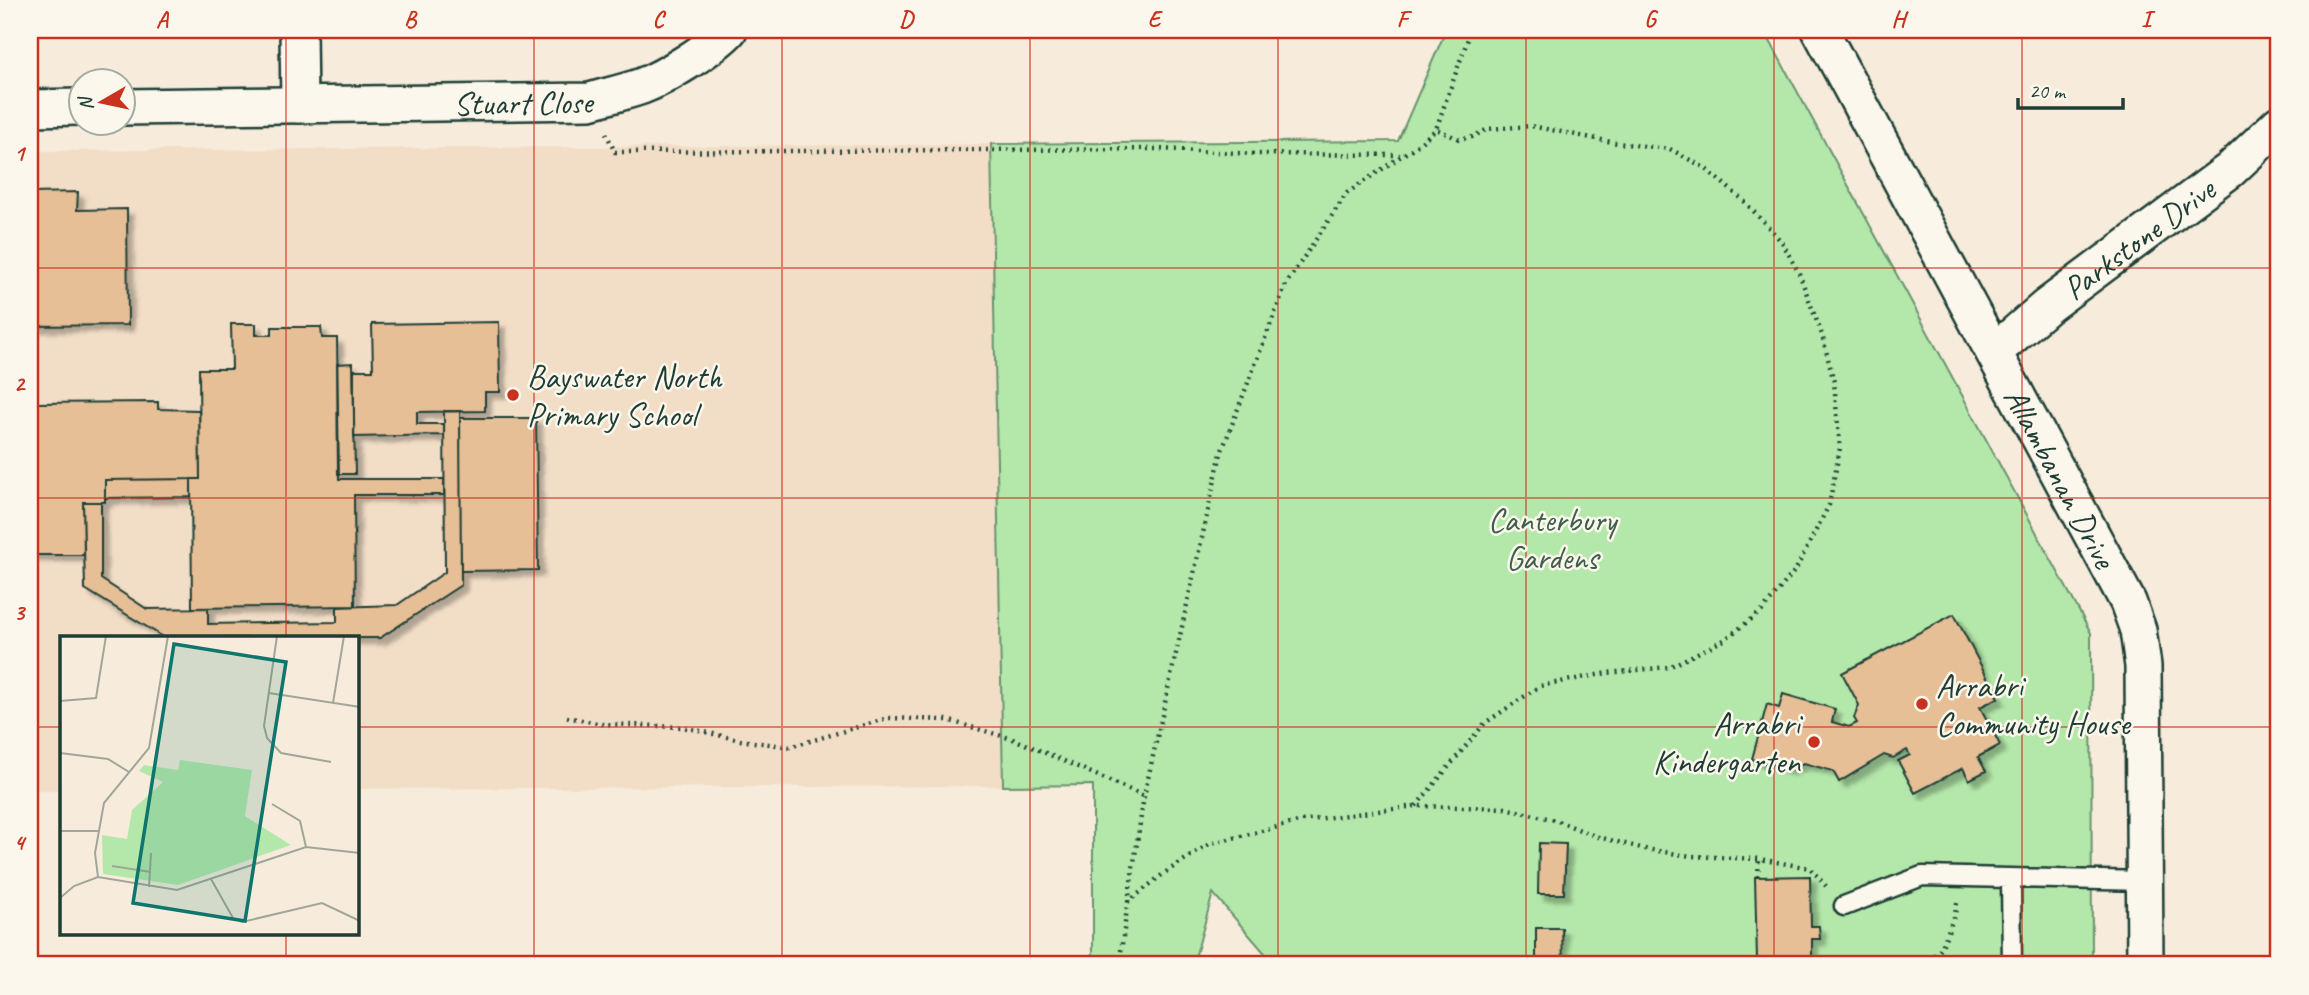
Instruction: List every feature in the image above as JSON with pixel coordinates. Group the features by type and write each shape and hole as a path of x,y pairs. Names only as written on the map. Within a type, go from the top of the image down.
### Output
{"street":[{"path":"298,30 299,105"},
{"name":"Stuart Close","path":"136,107 590,101 644,85 686,61 729,30"},
{"name":"Allambanan Drive","path":"1820,30 2128,602 2138,631 2143,666 2145,965"},
{"path":"30,108 66,107"},
{"name":"Parkstone Drive","path":"1994,352 2046,307 2230,170 2279,124"}],"lane":[{"path":"1844,906 1922,876 2145,881"},
{"path":"2011,879 2012,965"}],"path":[{"path":"1119,965 1144,796 1221,453 1286,284 1347,194 1436,129 1471,30"},
{"path":"590,101 615,152 1158,149 1256,154 1402,155"},
{"path":"1416,806 1486,723 1540,686 1607,673 1670,667 1724,640 1762,611 1796,569 1829,505 1840,448 1835,382 1822,335 1799,272 1782,242 1744,201 1705,168 1670,149 1617,143 1531,126 1488,129 1459,139 1436,129"},
{"path":"567,717 602,724 683,727 740,740 790,747 888,718 947,720 1016,740 1144,796"},
{"path":"1128,902 1163,874 1209,844 1302,821 1416,806 1505,808 1555,820 1595,836 1644,849 1691,856 1759,859 1810,868 1844,906"},
{"path":"1758,877 1759,859"},
{"path":"1924,965 1941,949 1955,914 1960,877"}],"shaded area":[{"name":"Bayswater North Primary School","path":"991,144 1003,786 359,789 359,636 60,636 60,790 30,790 30,151"}],"green space":[{"name":"Canterbury Gardens","path":"1446,30 1764,30 2091,633 2092,965 1275,965 1213,893 1193,965 1093,965 1093,785 1003,786 991,144 1398,141"}],"building":[{"path":"78,192 77,210 127,209 128,325 30,326 30,193"},
{"path":"499,322 500,392 485,392 485,411 417,412 417,424 444,424 444,435 354,437 354,370 373,370 372,324"},
{"path":"231,324 256,324 256,335 272,335 272,327 321,327 322,338 337,338 339,479 444,479 444,495 354,495 355,606 192,608 191,479 200,479 199,369 232,369"},
{"path":"353,363 355,474 338,474 337,364"},
{"path":"158,402 158,409 199,410 200,479 105,480 105,502 83,502 84,555 30,555 30,403"},
{"path":"444,411 460,411 461,585 380,638 162,636 85,589 83,502 101,502 101,579 147,609 208,608 208,624 337,622 337,607 397,605 445,572"},
{"path":"460,418 536,418 538,570 461,571"},
{"path":"191,479 191,497 105,498 105,480"},
{"name":"Arrabri Community House","path":"1954,614 1998,698 1980,707 2000,745 1978,757 1986,771 1969,780 1963,768 1915,793 1898,761 1910,755 1907,750 1893,758 1884,755 1839,782 1833,771 1804,763 1788,769 1752,759 1767,704 1779,708 1783,694 1835,709 1832,722 1849,727 1857,723 1854,718 1859,705 1842,673"},
{"path":"1539,843 1566,844 1564,894 1538,894"},
{"path":"1810,876 1811,926 1819,926 1820,939 1812,939 1812,959 1757,960 1755,877"},
{"path":"1536,928 1562,928 1563,965 1536,965"}],"place":[{"name":"Bayswater North Primary School","path":"513,395"},
{"name":"Arrabri Community House","path":"1922,704"},
{"name":"Arrabri Kindergarten","path":"1814,742"}]}
